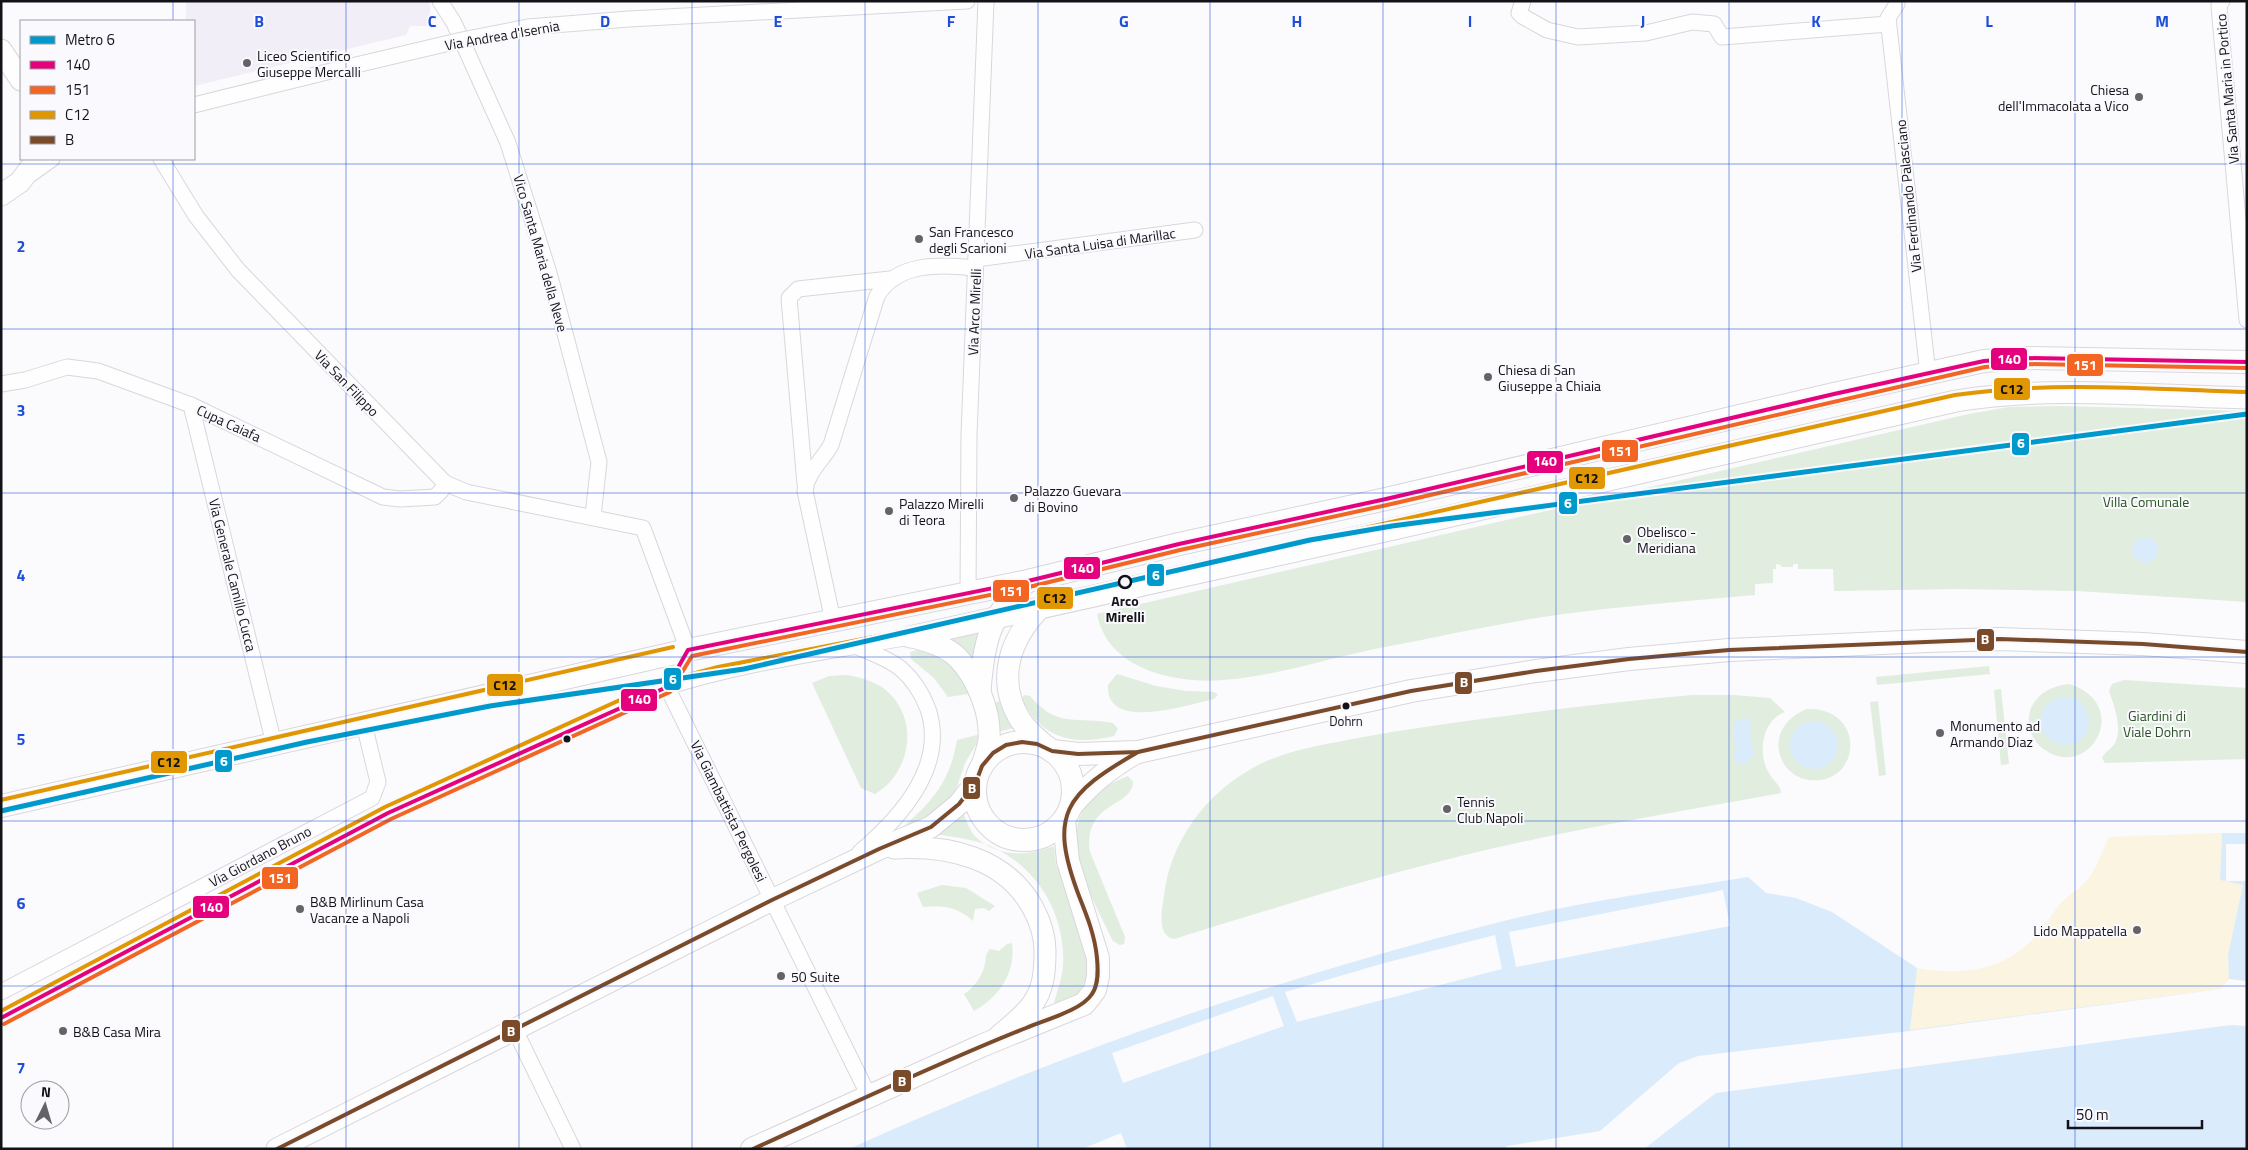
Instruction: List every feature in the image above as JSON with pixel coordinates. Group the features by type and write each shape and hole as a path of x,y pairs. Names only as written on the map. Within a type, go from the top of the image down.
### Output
{"main road":[{"path":"1,806 688,650 1028,581 1179,544 1386,499 1984,362 2014,358 2247,362"},
{"path":"1138,752 1109,768 1090,783 1053,831 1038,839 1021,840 1005,837 991,828 980,814 975,798 979,774 993,753 1006,746 1022,742 1037,744 1052,751 1078,754 1138,752 1411,691 1536,671 1638,658 1730,650 2000,639 2143,644 2247,652"},
{"path":"752,1149 995,1040 1084,1004 1095,990 1098,976 1098,958 1068,861 1068,813 1073,790 1071,775 1063,762 1052,751"}],"street":[{"name":"Vico Santa Maria della Neve","path":"440,1 454,23 508,143 549,273 599,462 593,516"},
{"name":"Via Andrea d'Isernia","path":"195,105 462,40 528,27 629,19 967,1"},
{"name":"Via Arco Mirelli","path":"968,594 969,435 986,1"},
{"path":"1523,1 1519,13 1522,16 1547,30 1578,37 1646,33 1692,22 1714,24 1722,37 1888,21 1897,1"},
{"name":"Via Santa Maria in Portico","path":"2221,4 2247,320"},
{"name":"Via Ferdinando Palasciano","path":"1888,21 1928,374"},
{"path":"1,50 20,78"},
{"path":"20,182 36,160"},
{"path":"1,194 51,160"},
{"name":"Via San Filippo","path":"162,160 196,216 238,270 445,484 466,492 593,516 644,529 688,650"},
{"name":"Via Santa Luisa di Marillac","path":"805,486 788,304 792,293 798,289 890,279 904,271 929,267 976,264 1195,230"},
{"path":"833,621 805,486 809,474 825,456 831,444 877,296 890,279"},
{"name":"Cupa Caiafa","path":"1,384 26,380 60,368 78,367 98,371 191,405 384,497 400,499 435,497 442,491 445,484"},
{"path":"1,1018 388,813 667,687 690,680 786,659 910,637 1956,401 1999,394 2054,391 2247,398"},
{"name":"Via Generale Camillo Cucca","path":"191,405 274,744"},
{"path":"278,1149 772,900 879,848 931,827 959,804 979,774 989,741 989,732 980,691 986,645 996,617 1009,598 1028,581"},
{"path":"968,594 996,617 1005,633 1009,655 1008,675 1015,709 1032,734 1052,751"},
{"path":"1009,655 1027,622 1040,608"},
{"path":"910,637 929,641 954,654 963,664 980,691"},
{"path":"845,865 875,839 898,815 912,796 927,768 933,746 933,725 925,701 914,681 898,667 880,656 855,646"},
{"name":"Via Giambattista Pergolesi","path":"667,687 869,1096"},
{"name":"Via Giordano Bruno","path":"1,992 372,798 378,782 364,724"},
{"path":"879,848 923,848 972,856 992,865 1011,878 1026,895 1036,914 1045,940 1045,966 1042,985 1032,1005 995,1040"},
{"path":"515,1030 573,1149"}],"shaded area":[{"path":"186,1 428,1 430,5 430,26 410,26 406,35 195,86 195,20 186,20"}],"green space":[{"name":"Villa Comunale","path":"2062,406 2247,411 2247,602 2078,591 1957,589 1834,591 1833,569 1798,569 1798,564 1793,564 1793,567 1781,567 1781,565 1776,564 1776,569 1773,569 1773,583 1755,584 1755,595 1614,608 1530,619 1361,652 1258,676 1207,681 1184,679 1155,673 1129,660 1108,641 1101,629 1097,614 1969,414 2009,407"},
{"path":"983,630 975,670 945,639"},
{"path":"921,649 946,658 965,683 968,694 948,697 934,678 911,659 910,652"},
{"path":"1989,666 1990,674 1877,685 1876,677"},
{"path":"1117,674 1156,686 1186,691 1214,692 1218,695 1214,699 1169,709 1134,712 1120,708 1111,700 1108,685"},
{"path":"847,675 872,682 893,697 902,711 906,726 907,741 904,757 898,771 888,784 875,794 861,788 812,683 829,676"},
{"name":"Giardini di Viale Dohrn","path":"2124,680 2247,688 2247,759 2105,763 2102,758 2115,743 2118,731 2117,717 2109,691 2112,684"},
{"path":"2069,684 2088,693 2098,706 2102,720 2099,733 2092,745 2081,754 2067,757 2046,751 2033,737 2029,726 2031,708 2036,700 2050,689","holes":["2062,698 2073,743 2063,744 2050,739 2042,727 2048,705"]},
{"path":"2001,689 2009,764 2001,765 1994,690"},
{"path":"1024,695 1030,696 1040,706 1059,717 1113,723 1118,729 1114,736 1099,739 1072,739 1060,736 1039,723 1030,713 1022,700"},
{"name":"Tennis Club Napoli","path":"1692,695 1733,695 1770,698 1785,712 1771,722 1764,738 1763,747 1765,765 1781,793 1625,821 1432,863 1284,905 1174,939 1168,937 1162,927 1164,896 1168,876 1182,839 1205,806 1220,791 1265,762 1304,749 1407,730 1565,708"},
{"path":"1004,700 1017,727 998,732 992,703"},
{"path":"1878,701 1886,775 1879,776 1870,702"},
{"path":"1807,709 1826,712 1840,720 1848,732 1850,746 1847,760 1839,771 1827,779 1809,780 1798,777 1786,767 1780,755 1778,747 1782,731 1786,724","holes":["1810,722 1826,724 1837,751 1829,764 1794,758 1792,747 1794,736 1797,732"]},
{"path":"977,735 980,738 965,763 954,796 919,824 903,827 939,789 950,767 957,740"},
{"path":"1128,776 1133,782 1131,790 1125,797 1100,814 1094,823 1090,835 1090,852 1125,937 1124,944 1120,945 1113,941 1082,872 1077,849 1077,827 1085,807 1101,790"},
{"path":"964,815 973,834 986,845 966,839 933,834"},
{"path":"1053,846 1054,848 1056,864 1072,904 1089,962 1086,980 1071,1003 1053,1007 1063,966 1063,948 1055,913 1047,897 1025,869 1012,858 997,850 1023,853 1043,850"},
{"path":"942,885 966,888 995,906 989,911 984,908 975,909 973,921 962,913 950,908 937,906 923,907 917,893"},
{"path":"1012,943 1013,954 1011,964 1004,983 991,999 974,1011 964,994 975,985 980,977 986,955 990,949 999,951 1007,944"}],"sand":[{"name":"Lido Mappatella","path":"2222,833 2220,880 2243,885 2228,955 2229,979 2220,989 1909,1031 1917,968 1964,971 1979,969 2008,959 2037,935 2061,903 2089,878 2109,837"}],"water":[{"path":"2145,537 2154,541 2158,550 2154,559 2145,563 2136,559 2132,550 2136,541"},
{"path":"2065,697 2074,699 2082,704 2087,712 2089,721 2087,730 2082,738 2074,743 2065,745 2056,743 2048,738 2043,730 2041,721 2043,712 2048,704 2056,699"},
{"path":"1748,718 1751,721 1750,735 1754,753 1747,763 1739,765 1734,758 1736,745 1733,727 1736,720"},
{"path":"1814,721 1823,723 1831,728 1836,736 1838,745 1836,754 1831,762 1823,767 1814,769 1805,767 1797,762 1792,754 1790,745 1792,736 1797,728 1805,723"},
{"path":"2222,833 2247,833 2247,1149 849,1149 1006,1082 1085,1051 1165,1022 1327,970 1409,946 1555,909 1748,877 1766,893 1796,898 1832,912 1917,968 1910,1030 2220,989 2229,979 2228,955 2243,885 2220,880"}],"pier":[{"path":"2226,844 2247,844 2247,881 2226,881"},
{"path":"1723,890 1730,926 1516,967 1509,932"},
{"path":"1495,935 1502,969 1297,1022 1285,992 1388,962"},
{"path":"2229,979 2247,981 2247,1026 2231,1025 1716,1093 1644,1149 1505,1149 1507,1146 1600,1131 1679,1063 1698,1056 1909,1031 2220,989"},
{"path":"1273,996 1284,1026 1123,1083 1112,1053"},
{"path":"1121,1133 1127,1149 1082,1149"}],"metro line":[{"name":"6","path":"1,811 307,742 490,706 744,669 1310,540 1392,526 2247,414"}],"transit line":[{"name":"140","path":"1,1018 388,813 667,687 688,650 1028,581 1179,544 1386,499 1834,394 1984,361 2027,358 2247,362"},
{"name":"151","path":"4,1024 391,819 670,692 692,656 1029,587 1180,550 1387,505 1985,367 2027,364 2247,368"},
{"name":"C12","path":"1,1011 385,807 655,684 718,667 925,627 1955,395 2028,388 2064,387 2247,392"},
{"name":"B","path":"277,1149 772,900 879,849 931,827 959,804 976,782 982,766 993,753 1006,745 1022,742 1037,744 1052,751 1078,754 1138,752 1411,691 1536,671 1629,659 1729,650 2000,639 2143,644 2247,652"},
{"name":"C12","path":"1,800 673,647"},
{"name":"B","path":"753,1149 888,1087 1071,1010 1087,1000 1092,994 1097,981 1096,950 1090,926 1070,868 1065,845 1065,825 1070,809 1079,794 1113,767 1138,752"}],"place":[{"name":"Liceo Scientifico Giuseppe Mercalli","path":"247,63"},
{"name":"Chiesa dell'Immacolata a Vico","path":"2139,97"},
{"name":"San Francesco degli Scarioni","path":"919,239"},
{"name":"Chiesa di San Giuseppe a Chiaia","path":"1488,377"},
{"name":"Palazzo Guevara di Bovino","path":"1014,498"},
{"name":"Palazzo Mirelli di Teora","path":"889,511"},
{"name":"Obelisco - Meridiana","path":"1627,539"},
{"name":"Arco Mirelli","path":"1125,582"},
{"name":"Dohrn","path":"1346,706"},
{"name":"Monumento ad Armando Diaz","path":"1940,733"},
{"name":"Tennis Club Napoli","path":"1447,809"},
{"name":"B&B Mirlinum Casa Vacanze a Napoli","path":"300,909"},
{"name":"Lido Mappatella","path":"2137,930"},
{"name":"50 Suite","path":"781,976"},
{"name":"B&B Casa Mira","path":"63,1031"}]}
